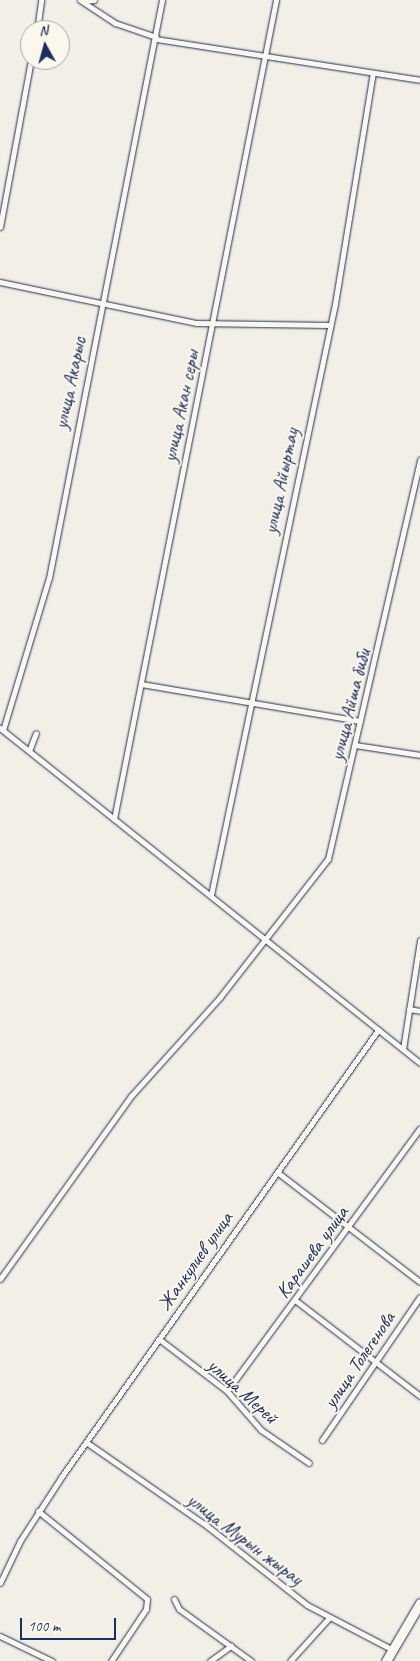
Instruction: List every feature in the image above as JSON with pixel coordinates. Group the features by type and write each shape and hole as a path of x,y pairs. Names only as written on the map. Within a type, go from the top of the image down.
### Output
{"main road":[{"path":"386,1661 420,1603"}],"street":[{"path":"38,20 41,0"},
{"path":"81,1 94,0"},
{"name":"улица Акарыс","path":"2,729 49,578 85,378 104,300 162,0"},
{"name":"улица Акан серы","path":"114,819 276,0"},
{"path":"81,1 115,23 156,38 420,80"},
{"path":"0,227 29,70"},
{"name":"улица Айыртау","path":"211,895 330,325 373,72"},
{"path":"0,282 104,300 213,325 330,325"},
{"name":"улица Айша биби","path":"0,1279 131,1096 267,939 328,859 420,459"},
{"path":"141,684 360,721"},
{"path":"2,729 420,1063"},
{"path":"30,751 36,733"},
{"path":"355,745 420,754"},
{"path":"403,1049 420,940"},
{"path":"409,1009 420,1012"},
{"name":"Жанкулиев улица","path":"0,1583 38,1510 378,1030"},
{"name":"Карашева улица","path":"227,1392 420,1128"},
{"path":"277,1172 420,1282"},
{"name":"улица Толегенова","path":"322,1440 420,1297"},
{"path":"295,1300 374,1364 420,1396"},
{"name":"улица Мерей","path":"159,1339 227,1392 262,1430 310,1463"},
{"name":"улица Мурын жырау","path":"86,1442 328,1619 392,1650"},
{"path":"38,1510 144,1596 146,1609 114,1660"},
{"path":"174,1599 179,1609 251,1661"},
{"path":"290,1661 328,1619"},
{"path":"0,1636 52,1661"},
{"path":"210,1661 231,1646"}]}
